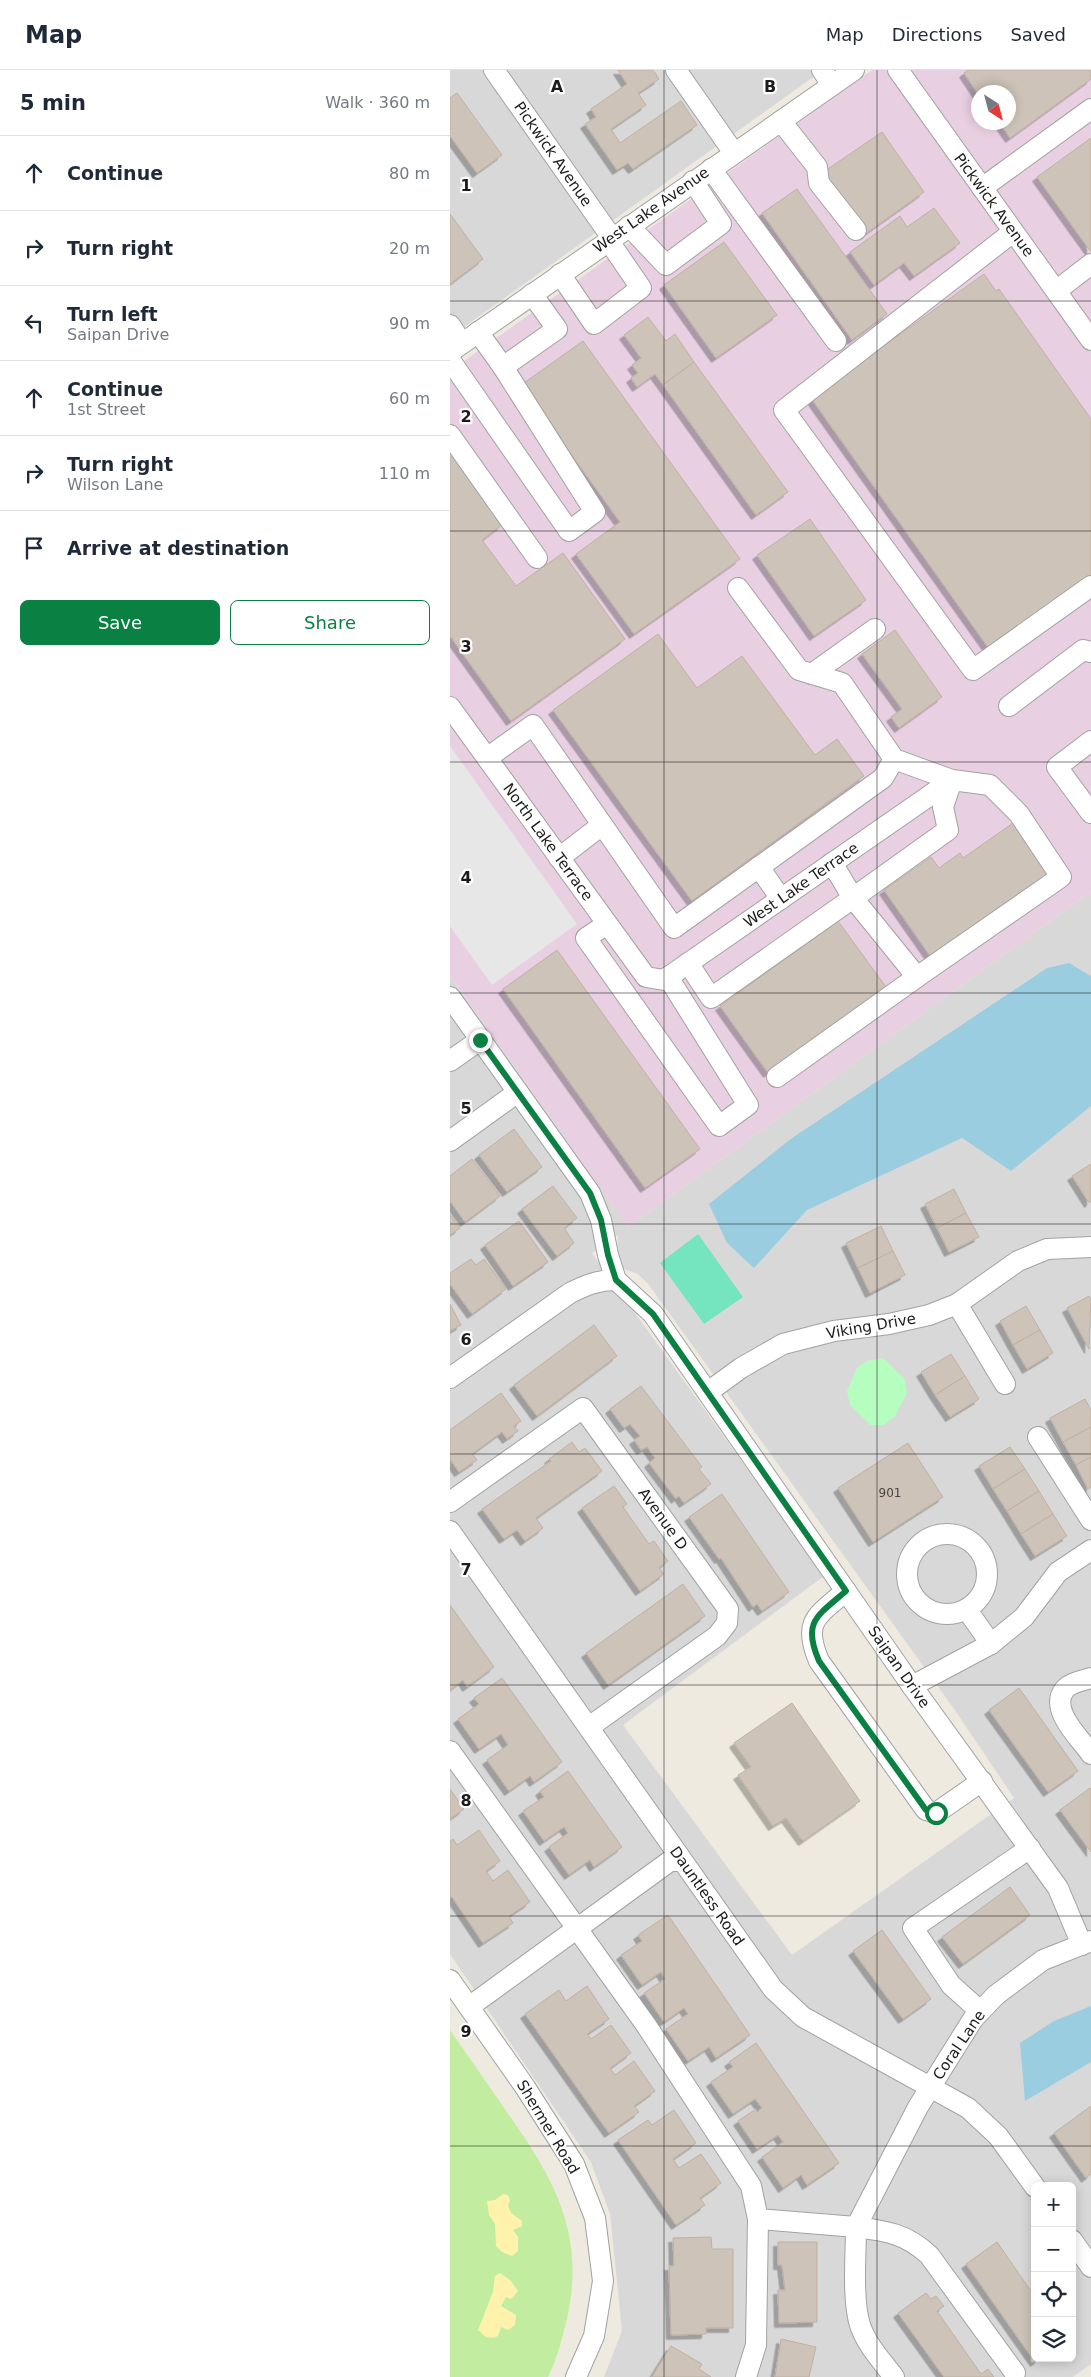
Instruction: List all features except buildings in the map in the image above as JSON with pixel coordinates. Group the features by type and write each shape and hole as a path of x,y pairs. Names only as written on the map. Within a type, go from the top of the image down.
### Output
{"street":[{"name":"Pickwick Avenue","path":"494,70 610,239 641,288 594,324 560,274"},
{"path":"676,70 734,153"},
{"name":"West Lake Avenue","path":"464,343 781,121 827,78 854,70"},
{"name":"Pickwick Avenue","path":"898,70 1091,340"},
{"path":"982,188 1091,109"},
{"path":"781,121 817,167 819,183 856,230"},
{"path":"711,169 836,341"},
{"path":"629,226 666,265 721,224 694,181"},
{"path":"1014,232 784,410 973,670 1091,586"},
{"path":"1056,291 1091,264"},
{"path":"503,367 557,330 532,294"},
{"path":"450,325 464,343 503,367 595,512 570,531 450,360"},
{"path":"450,435 537,558"},
{"path":"738,588 799,670 842,682 894,759 952,780 990,785 1018,814 1061,877 778,1077"},
{"path":"812,674 875,629"},
{"path":"1008,706 1083,650 1091,652"},
{"name":"North Lake Terrace","path":"450,707 646,978 664,980 668,977"},
{"path":"487,758 533,725 674,928 883,778 894,759"},
{"path":"1091,741 1057,767 1091,813"},
{"path":"688,963 711,998 948,830 943,807 952,780"},
{"name":"West Lake Terrace","path":"668,977 952,780"},
{"path":"559,858 602,825"},
{"path":"832,863 853,898 917,977"},
{"path":"758,867 781,898"},
{"path":"607,924 586,938 719,1126 748,1105 668,977"},
{"path":"450,997 590,1193 601,1220 608,1255 616,1280 603,1280 587,1284 570,1292 450,1378"},
{"path":"450,1062 480,1040"},
{"path":"450,1141 518,1092"},
{"name":"Viking Drive","path":"708,1392 741,1368 783,1344 834,1331 889,1324 929,1315 957,1304 1018,1261 1047,1249 1091,1247"},
{"name":"Saipan Drive","path":"616,1280 653,1314 912,1686 1058,1888 1086,1943"},
{"path":"957,1304 1005,1384"},
{"name":"Avenue D","path":"450,1502 583,1408 728,1610 727,1624 717,1636 589,1727"},
{"path":"1038,1437 1091,1520"},
{"name":"Dauntless Road","path":"450,1531 773,1989 803,2017 968,2108 998,2136 1031,2182"},
{"path":"912,1686 991,1644 1024,1617 1058,1572 1091,1550"},
{"path":"846,1591 813,1622 810,1641 819,1661 926,1810 936,1813 982,1781"},
{"path":"967,1610 991,1644"},
{"path":"1091,1678 1066,1687 1060,1699 1061,1712 1091,1754"},
{"path":"450,1751 646,2025 751,2186 758,2219 756,2344 746,2377"},
{"path":"980,2011 951,1986 913,1928 1030,1848"},
{"path":"469,2007 670,1861 682,1861"},
{"name":"Coral Lane","path":"856,2227 893,2152 929,2088 980,2011 996,1995 1043,1960 1086,1943"},
{"name":"Shermer Road","path":"450,1980 525,2088 574,2164 594,2218 603,2281 594,2336 576,2377"},
{"path":"758,2219 856,2227 898,2233 916,2243 929,2255 1015,2373"},
{"path":"856,2227 856,2303 860,2324 869,2343 894,2377"},
{"path":"1076,2246 1091,2267"}],"shaded area":[{"path":"450,70 823,70 450,337"},
{"path":"872,70 1091,70 1091,896 1089,893 628,1227 450,976 450,371"},
{"path":"450,746 577,924 492,985 450,926"},
{"path":"1089,893 1091,896 1091,2364 1073,2377 604,2377 622,2331 610,2214 591,2162 450,1954 450,976 628,1227","holes":["618,1235 617,1256 624,1269 638,1274 649,1285 952,1706 1014,1798 792,1955 623,1725 824,1576 592,1253"]}],"green space":[{"path":"698,1234 743,1297 704,1324 660,1263"},
{"path":"883,1358 904,1378 907,1393 895,1416 884,1425 870,1425 850,1405 847,1391 857,1368 867,1361"},
{"path":"450,2030 524,2137 552,2184 562,2208 569,2233 572,2260 572,2288 563,2334 557,2356 548,2377 450,2377"}],"sand":[{"path":"503,2194 508,2195 510,2200 508,2206 511,2213 522,2221 522,2226 513,2230 518,2237 518,2251 512,2256 502,2252 496,2246 495,2224 489,2215 487,2201 495,2200"},
{"path":"500,2273 511,2281 518,2291 511,2299 506,2297 501,2306 516,2315 515,2325 508,2330 501,2327 498,2336 493,2338 486,2337 478,2330 493,2292 495,2276"}],"water":[{"path":"1069,963 1091,976 1091,1106 1011,1171 962,1138 807,1210 754,1268 727,1243 709,1204 792,1138 1047,968"},
{"path":"1091,2006 1091,2062 1025,2101 1020,2043 1054,2021"}],"route":[{"path":"480,1040 590,1193 601,1220 608,1255 616,1280 653,1314 846,1591 813,1622 810,1641 819,1661 926,1810 936,1813"}]}
